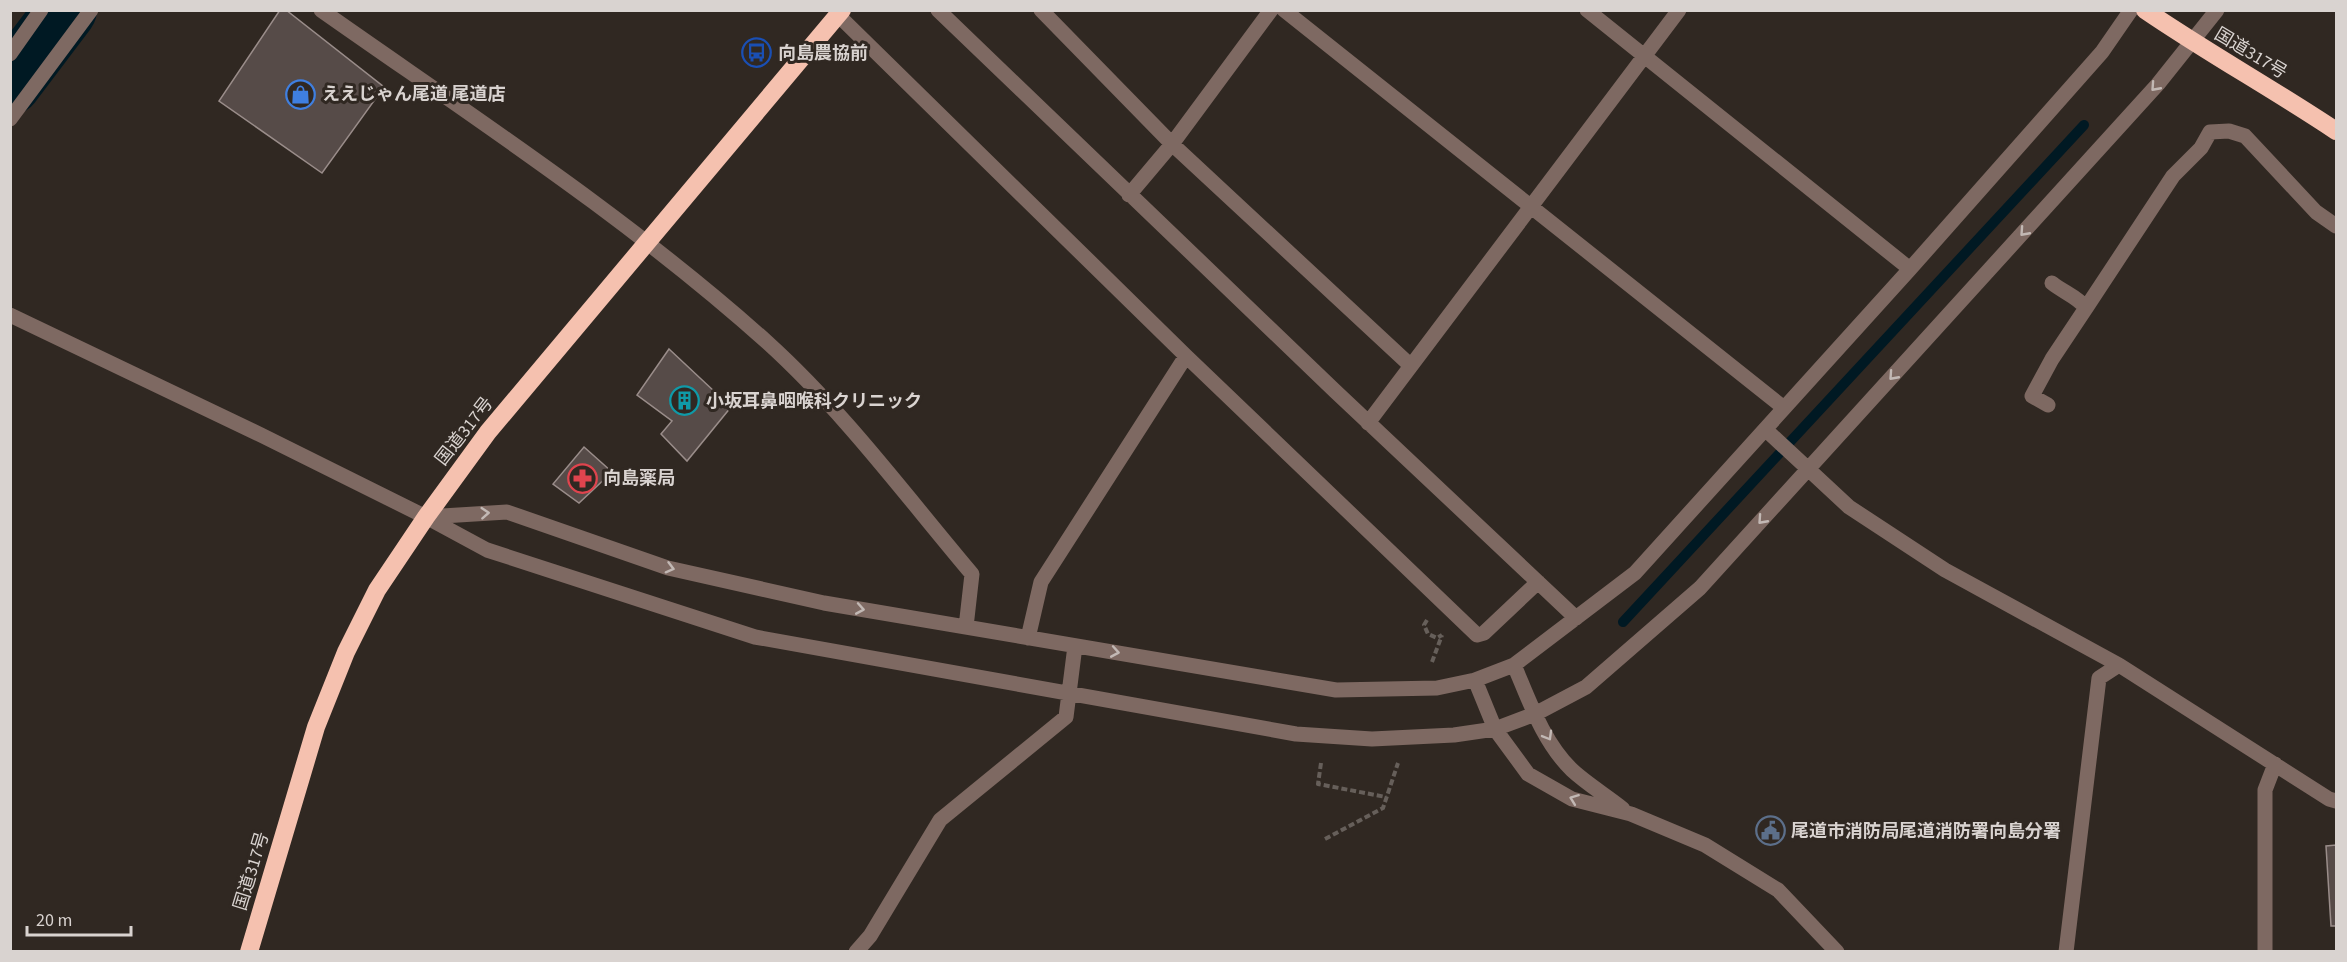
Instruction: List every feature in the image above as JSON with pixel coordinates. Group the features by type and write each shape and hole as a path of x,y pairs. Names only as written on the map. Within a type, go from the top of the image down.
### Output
{"highway":[{"name":"国道317号","path":"2145,10 2193,43 2265,84 2337,131"},
{"name":"国道317号","path":"249,951 316,727 346,652 377,590 426,517 488,432 840,13"}],"street":[{"path":"10,54 41,10"},
{"path":"10,118 91,10"},
{"path":"321,10 627,226 768,343 823,397 972,574 966,627"},
{"path":"938,10 1368,423 1576,618"},
{"path":"1041,10 1172,144 1411,366"},
{"path":"1129,195 1172,144 1271,10"},
{"path":"1284,10 1784,408"},
{"path":"1587,10 1910,269"},
{"path":"1368,423 1679,10"},
{"path":"426,517 507,512 668,568 824,603 1336,690 1437,688 1475,680 1514,665 1635,573 1910,269 2102,52 2131,10"},
{"path":"10,315 426,517 487,549 756,637 1296,734 1372,739 1454,735 1495,729 1535,714 1586,687 1700,588 2193,43 2217,10"},
{"path":"840,13 1186,356 1477,635 1484,633 1538,582"},
{"path":"2048,405 2032,396 2052,359 2173,176 2201,148 2210,132 2229,131 2245,136 2316,212 2337,226"},
{"path":"2052,283 2081,301 2086,308"},
{"path":"1028,638 1041,582 1186,356"},
{"path":"1765,429 1849,507 1945,570 2120,665 2329,799 2337,801"},
{"path":"856,951 870,936 940,820 1066,717 1075,646"},
{"path":"1514,665 1535,714 1552,744 1571,769 1631,814"},
{"path":"2066,951 2099,678 2120,665"},
{"path":"1475,680 1495,729 1528,774 1572,799 1631,814 1705,845 1778,890 1837,951"},
{"path":"2265,951 2265,790 2275,764"}],"path":[{"path":"1321,763 1318,784 1386,797"},
{"path":"1325,839 1383,808"}],"building":[{"name":"ええじゃん尾道 尾道店","path":"280,10 286,10 384,87 322,173 219,101"},
{"name":"小坂耳鼻咽喉科クリニック","path":"669,349 731,407 687,461 661,434 672,421 637,395"},
{"name":"向島薬局","path":"584,447 612,472 579,503 553,484"},
{"path":"2336,845 2336,926 2331,926 2326,846"}],"waterway":[{"path":"10,84 66,10"},
{"path":"1623,622 2084,125"}],"place":[{"name":"向島農協前","path":"757,53"},
{"name":"ええじゃん尾道 尾道店","path":"301,94"},
{"name":"小坂耳鼻咽喉科クリニック","path":"685,401"},
{"name":"向島薬局","path":"582,478"},
{"name":"尾道市消防局尾道消防署向島分署","path":"1770,831"}]}
